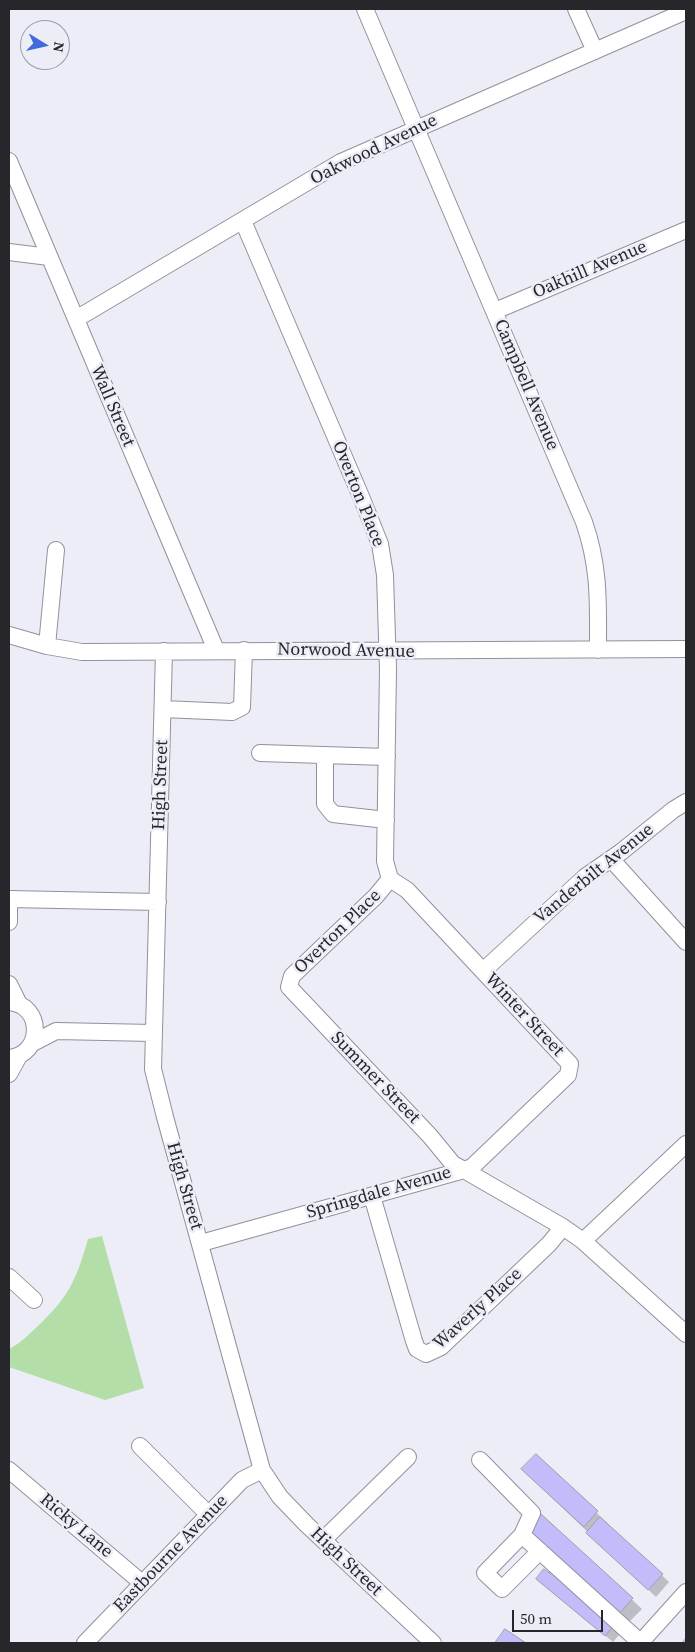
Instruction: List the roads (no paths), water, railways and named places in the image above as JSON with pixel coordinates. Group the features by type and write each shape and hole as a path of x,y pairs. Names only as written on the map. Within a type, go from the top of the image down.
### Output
{"street":[{"name":"Campbell Avenue","path":"365,9 495,311 592,544 597,574 598,650"},
{"path":"576,9 595,51"},
{"name":"Oakwood Avenue","path":"76,319 341,162 595,51 684,16"},
{"name":"Wall Street","path":"9,162 216,650"},
{"name":"Overton Place","path":"243,221 380,544 385,575 387,651 385,861 390,879 376,896 292,976 289,983"},
{"name":"Oakhill Avenue","path":"495,311 686,230"},
{"path":"9,252 49,257"},
{"path":"47,646 56,550"},
{"name":"Norwood Avenue","path":"9,635 47,646 82,652 686,649"},
{"path":"163,709 232,712 242,707 244,650"},
{"name":"High Street","path":"164,651 153,1069 262,1470 280,1497 433,1643"},
{"path":"260,753 387,757"},
{"path":"325,755 325,804 333,814 386,820"},
{"name":"Vanderbilt Avenue","path":"483,972 565,894 686,802"},
{"path":"611,859 686,942"},
{"name":"Winter Street","path":"390,879 407,890 568,1061 570,1072 472,1167 464,1170"},
{"path":"9,922 9,899 158,902"},
{"name":"Summer Street","path":"289,983 293,992 430,1136 453,1164 464,1170"},
{"path":"9,984 14,1003 30,1013 34,1020 35,1035 33,1043"},
{"path":"34,1020 56,1031 153,1033"},
{"path":"9,1074 14,1057 33,1043 56,1031"},
{"path":"583,1241 686,1144"},
{"name":"Springdale Avenue","path":"201,1243 464,1170 563,1227 583,1241 686,1334"},
{"name":"Waverly Place","path":"372,1196 414,1341 418,1349 426,1354 441,1347 549,1244 563,1227"},
{"path":"9,1277 34,1300"},
{"path":"140,1446 209,1515"},
{"path":"323,1540 408,1457"},
{"path":"480,1460 532,1513 522,1534 485,1573 502,1589 540,1551"},
{"name":"Ricky Lane","path":"9,1470 142,1583"},
{"name":"Eastbourne Avenue","path":"88,1642 142,1583 242,1480 262,1470"},
{"path":"522,1534 641,1643 686,1592"}]}
